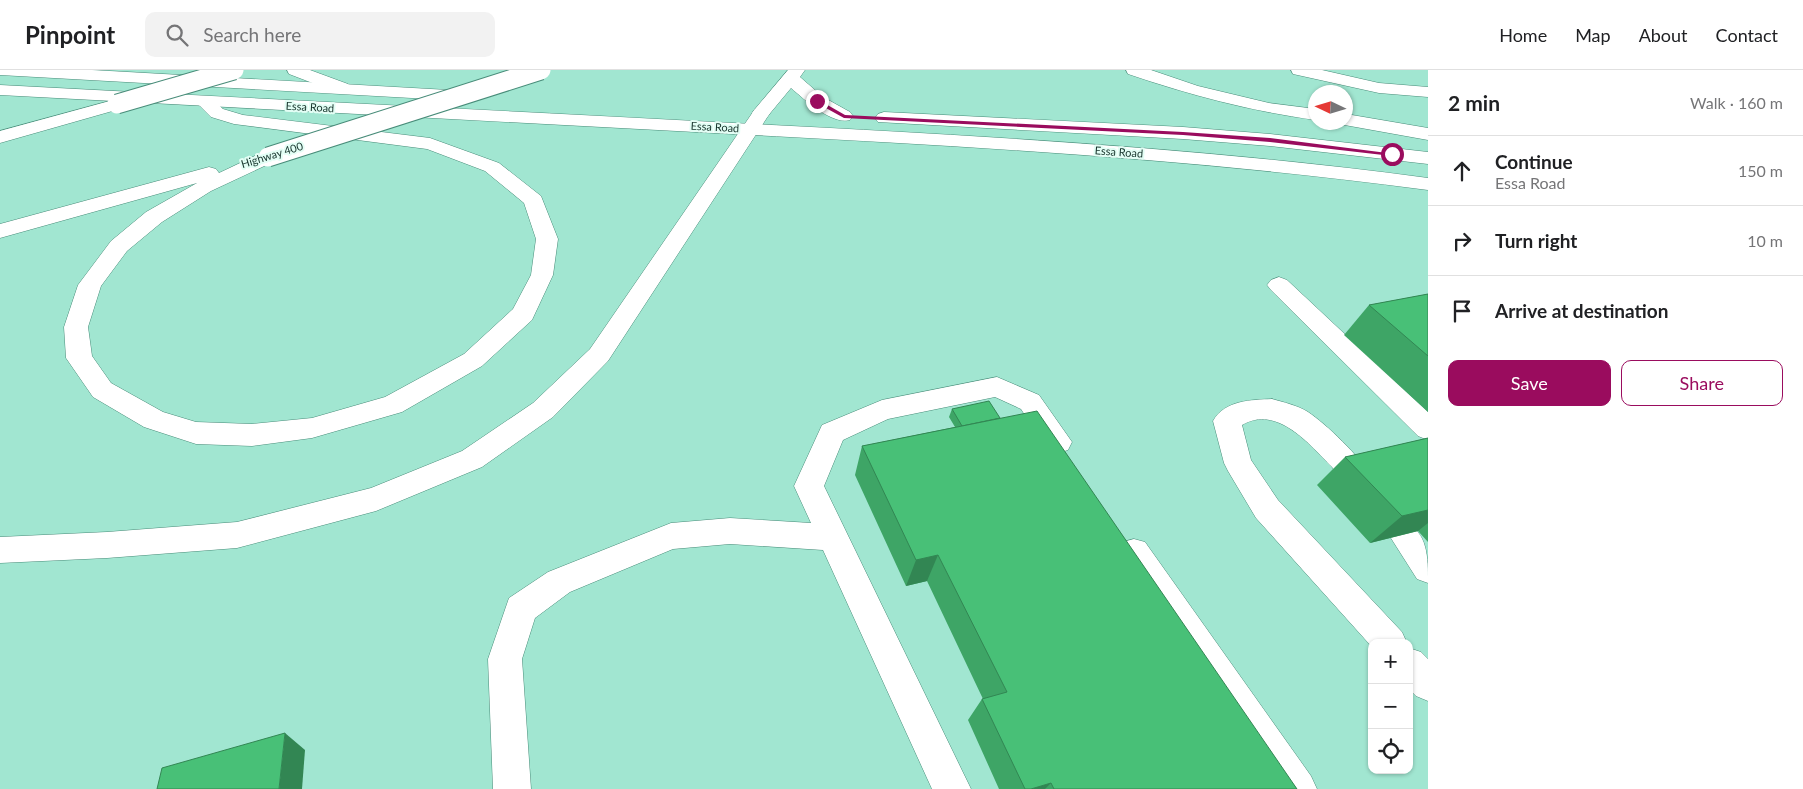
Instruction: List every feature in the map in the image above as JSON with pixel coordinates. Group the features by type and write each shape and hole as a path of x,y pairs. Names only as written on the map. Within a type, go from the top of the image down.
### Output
{"main road":[{"name":"Essa Road","path":"0,70 508,98"},
{"path":"0,137 234,70"},
{"path":"295,70 342,88"},
{"name":"Highway 400","path":"0,231 268,157 541,70"},
{"path":"1134,70 1193,90 1269,108 1308,114"},
{"path":"1299,70 1379,88 1428,92"},
{"path":"0,550 107,545 237,535 376,499 472,459 543,410 598,355 755,121 794,74 817,101 858,117"},
{"path":"1405,74 1428,88"},
{"name":"Essa Road","path":"0,90 205,102 755,121 796,114 1183,133 1270,140 1428,158"},
{"path":"205,102 217,113 241,120 430,144 492,167 534,200 546,239 542,275 523,314 473,360 393,405 312,428 252,435 196,433 154,420 102,390 79,358 76,327 90,285 119,246 154,217 204,187 268,157"},
{"name":"Essa Road","path":"615,105 755,121 1303,167 1428,184"},
{"path":"1353,121 1428,134"},
{"path":"1279,285 1428,429"},
{"path":"952,789 809,486 832,433 882,410 997,387 1030,402 1075,466"},
{"path":"1356,476 1344,461 1298,419 1272,409 1244,411 1228,421 1238,463 1267,509 1386,639"},
{"path":"512,789 505,659 521,609 559,582 671,536 730,531 833,537"},
{"path":"1119,531 1298,789"},
{"path":"1404,535 1428,569"},
{"path":"1413,668 1428,684"}],"building":[{"path":"1428,294 1428,356 1369,305"},
{"path":"989,401 1000,418 962,426 952,409"},
{"path":"1037,411 1297,789 1054,789 1051,783 1025,789 982,699 1007,692 938,555 916,560 862,446"},
{"path":"1428,438 1428,510 1402,516 1345,457"},
{"path":"285,733 279,789 157,789 162,768"}],"route":[{"path":"817,101 844,116 1183,133 1270,140 1392,154"}]}
